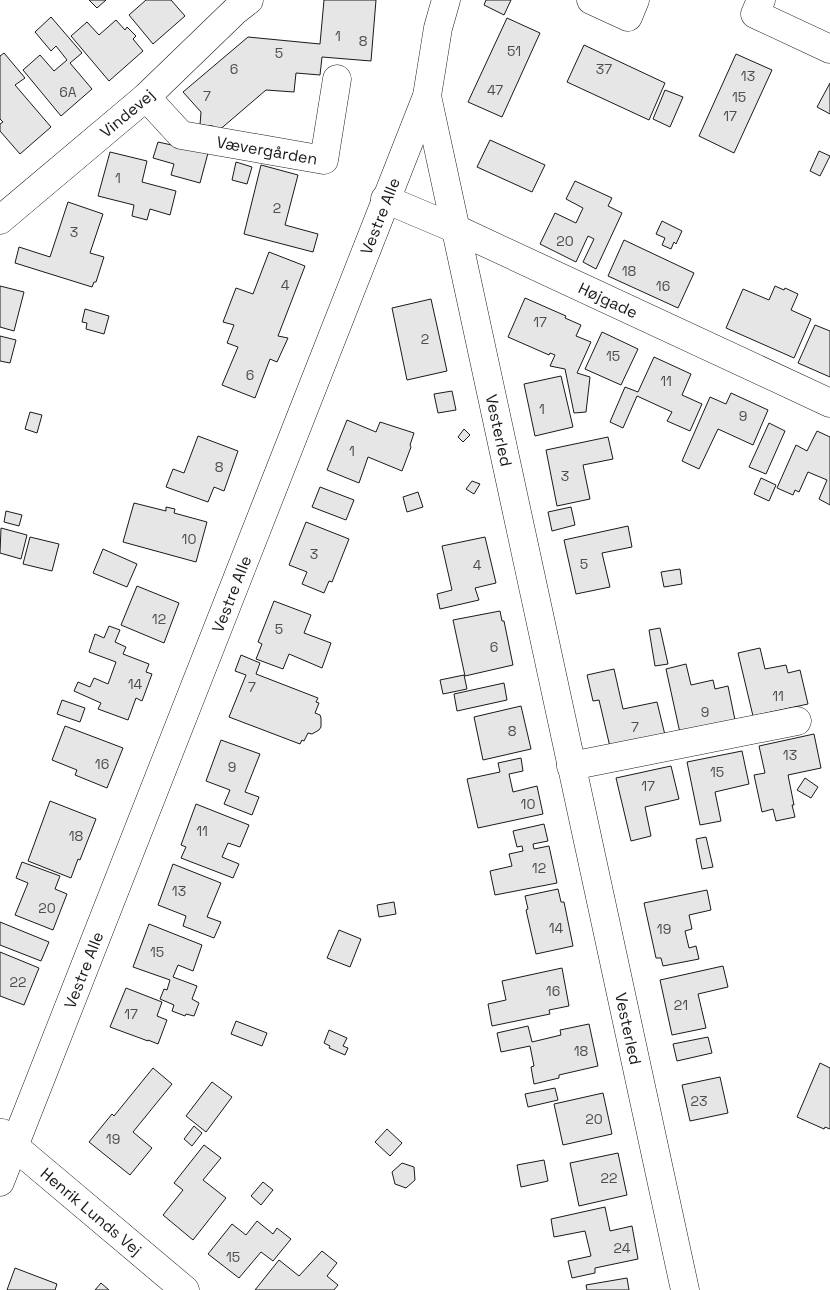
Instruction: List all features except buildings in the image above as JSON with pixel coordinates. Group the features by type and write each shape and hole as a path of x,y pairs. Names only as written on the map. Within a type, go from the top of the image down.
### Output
{"street":[{"name":"Vestre Alle","path":"0,1182 7,1138 427,96 438,28 446,0"},
{"path":"591,0 628,17 635,0"},
{"path":"761,0 755,14 830,49"},
{"name":"Vindevej","path":"0,220 146,97 237,4"},
{"name":"Vævergården","path":"146,97 182,134 324,160 336,79"},
{"name":"Vesterled","path":"427,96 685,1290"},
{"name":"Højgade","path":"385,199 830,403"},
{"path":"571,766 797,721"},
{"name":"Henrik Lunds Vej","path":"7,1138 185,1290"}]}
